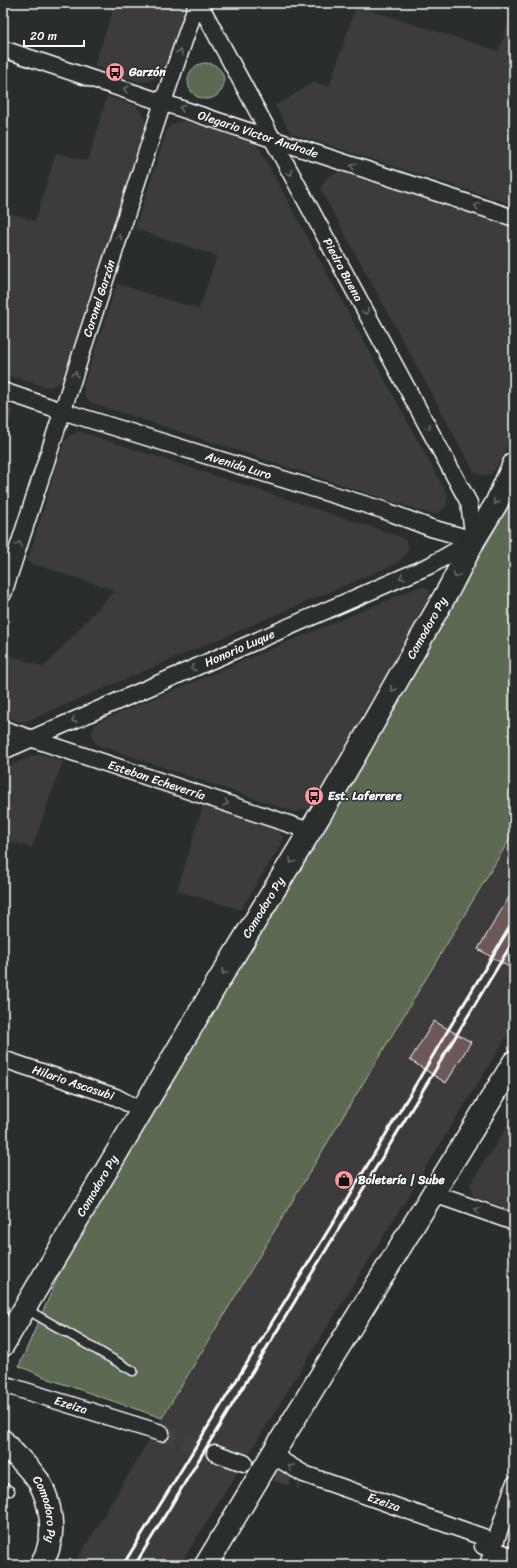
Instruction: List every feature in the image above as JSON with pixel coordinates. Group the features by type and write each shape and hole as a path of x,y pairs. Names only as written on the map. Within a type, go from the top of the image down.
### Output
{"main road":[{"name":"Comodoro Py","path":"3,1345 219,980 350,764 450,587 474,540 496,504 513,464"},
{"path":"206,1565 514,1062"},
{"name":"Comodoro Py","path":"3,1441 36,1476 49,1506 51,1526 50,1545 41,1565"}],"street":[{"name":"Coronel Garzón","path":"3,594 163,102 198,3"},
{"name":"Piedra Buena","path":"198,3 469,503 474,540"},
{"name":"Olegario Victor Andrade","path":"3,49 514,218"},
{"name":"Avenida Luro","path":"3,391 62,411 383,510 431,528 474,540"},
{"name":"Honorio Luque","path":"3,751 431,565 474,540"},
{"name":"Esteban Echeverría","path":"3,730 33,738 310,831"},
{"name":"Hilario Ascasubi","path":"3,1059 116,1097 142,1111"},
{"path":"434,1194 514,1222"},
{"name":"Ezeiza","path":"3,1384 161,1433"},
{"path":"215,1453 244,1463"},
{"name":"Ezeiza","path":"272,1455 304,1474 483,1537 491,1558"},
{"name":"Ezeiza","path":"301,1481 491,1558 514,1556"},
{"path":"491,1558 514,1485"}],"lane":[{"path":"25,1308 132,1370"}],"shaded area":[{"path":"105,3 182,3 184,14 183,22 168,67 161,75 149,81 140,82 94,66 113,10"},
{"path":"356,6 499,51 509,21 514,23 514,205 291,133 275,106 314,82 329,87"},
{"path":"107,96 137,106 145,119 145,129 63,380 56,385 49,387 42,386 3,374 3,211 35,221 56,153 88,161"},
{"path":"183,121 247,139 259,148 448,496 446,507 440,512 435,514 428,513 92,403 87,399 84,394 83,386 117,284 199,309 217,256 135,229 167,130 172,124"},
{"path":"338,172 343,172 514,228 514,429 504,455 495,470 490,475 480,475 473,470 321,190 322,184 328,177"},
{"path":"3,407 13,410 3,440"},
{"path":"79,431 399,536 405,540 409,547 407,553 397,563 30,720 21,722 3,716 3,653 44,667 115,590 27,562 64,442 69,436"},
{"path":"418,587 426,587 430,591 426,603 313,805 307,809 294,812 95,743 92,736 92,730 98,722"},
{"path":"41,754 63,761 32,848 3,839 3,769 32,756"},
{"path":"203,805 275,828 280,832 283,838 281,844 241,910 177,891"},
{"path":"514,832 514,1025 180,1565 74,1565"},
{"path":"514,1116 514,1211 475,1197 472,1195 470,1185"}],"green space":[{"path":"210,63 219,68 223,74 223,88 219,94 210,99 202,99 193,94 189,88 188,77 193,68 199,64"},
{"path":"514,497 514,832 162,1418 49,1379 19,1366 61,1270"}],"building":[{"path":"514,889 514,970 478,949"},
{"path":"434,1021 471,1042 446,1083 410,1060"}],"tunnel":[{"path":"161,1433 215,1453"},
{"path":"253,1466 301,1481"}],"railway":[{"path":"123,1565 334,1221 514,920"},
{"path":"135,1565 514,940"}],"place":[{"name":"Garzón","path":"115,72"},
{"name":"Est. Laferrere","path":"314,796"},
{"name":"Boletería | Sube","path":"344,1180"}]}
